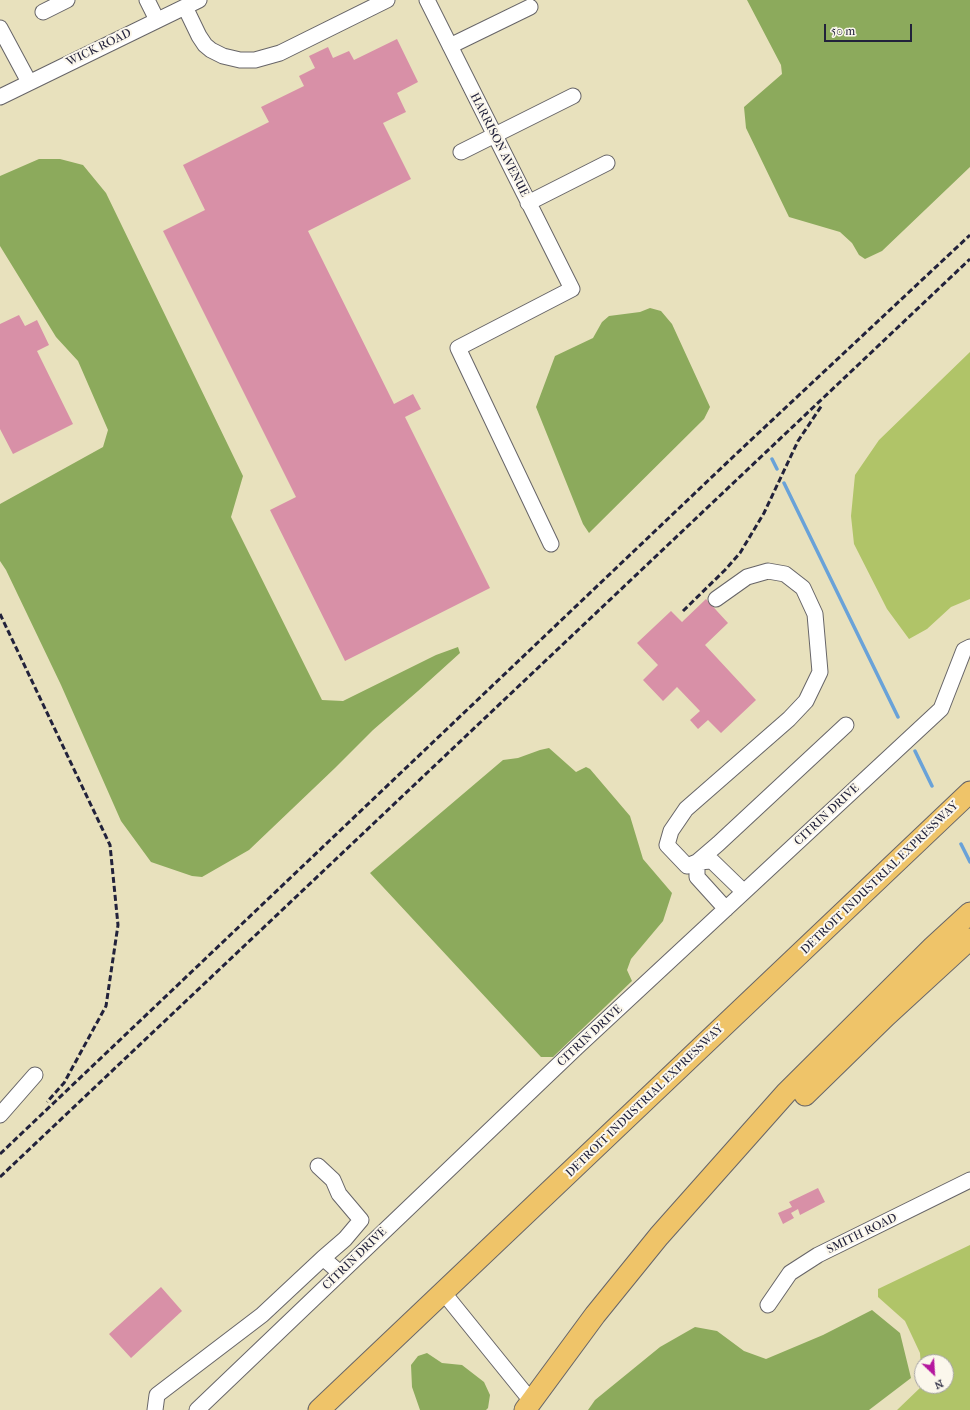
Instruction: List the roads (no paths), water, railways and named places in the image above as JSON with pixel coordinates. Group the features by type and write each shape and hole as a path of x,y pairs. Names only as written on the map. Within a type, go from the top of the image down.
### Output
{"highway":[{"name":"DETROIT INDUSTRIAL EXPRESSWAY","path":"319,1410 970,792"},
{"path":"528,1406 595,1316 659,1236 786,1093 970,912"},
{"path":"659,1236 886,1016 970,939"}],"street":[{"path":"43,12 67,0"},
{"path":"147,0 157,20"},
{"name":"WICK ROAD","path":"0,97 199,0"},
{"path":"185,7 204,45 223,56 240,60 255,60 280,53 388,0"},
{"name":"HARRISON AVENUE","path":"427,0 572,289 458,348 551,544"},
{"path":"450,46 530,7"},
{"path":"0,28 29,82"},
{"path":"460,152 573,96"},
{"path":"528,203 607,164"},
{"path":"716,599 747,577 768,571 785,574 803,588 815,614 820,672 806,700 789,719 686,809 671,831 667,844 687,866 697,862 712,861 744,892"},
{"name":"CITRIN DRIVE","path":"197,1410 577,1048 941,709 967,648"},
{"path":"726,909 697,877 697,862 846,725"},
{"path":"0,1115 35,1076"},
{"path":"155,1410 157,1395 262,1315 345,1239 361,1220 339,1194 333,1180 318,1166"},
{"name":"SMITH ROAD","path":"768,1305 790,1273 812,1259 970,1180"},
{"path":"324,1258 340,1273"},
{"path":"443,1292 528,1406"}],"waterway":[{"path":"772,459 777,469"},
{"path":"784,483 898,717"},
{"path":"915,751 932,786"},
{"path":"961,844 970,862"}],"railway":[{"path":"0,1154 735,455 970,235"},
{"path":"0,1177 970,259"},
{"path":"683,611 725,570 740,553 764,513 798,441 822,405"},
{"path":"0,614 110,845 118,925 106,1006 64,1083 47,1102"}]}
